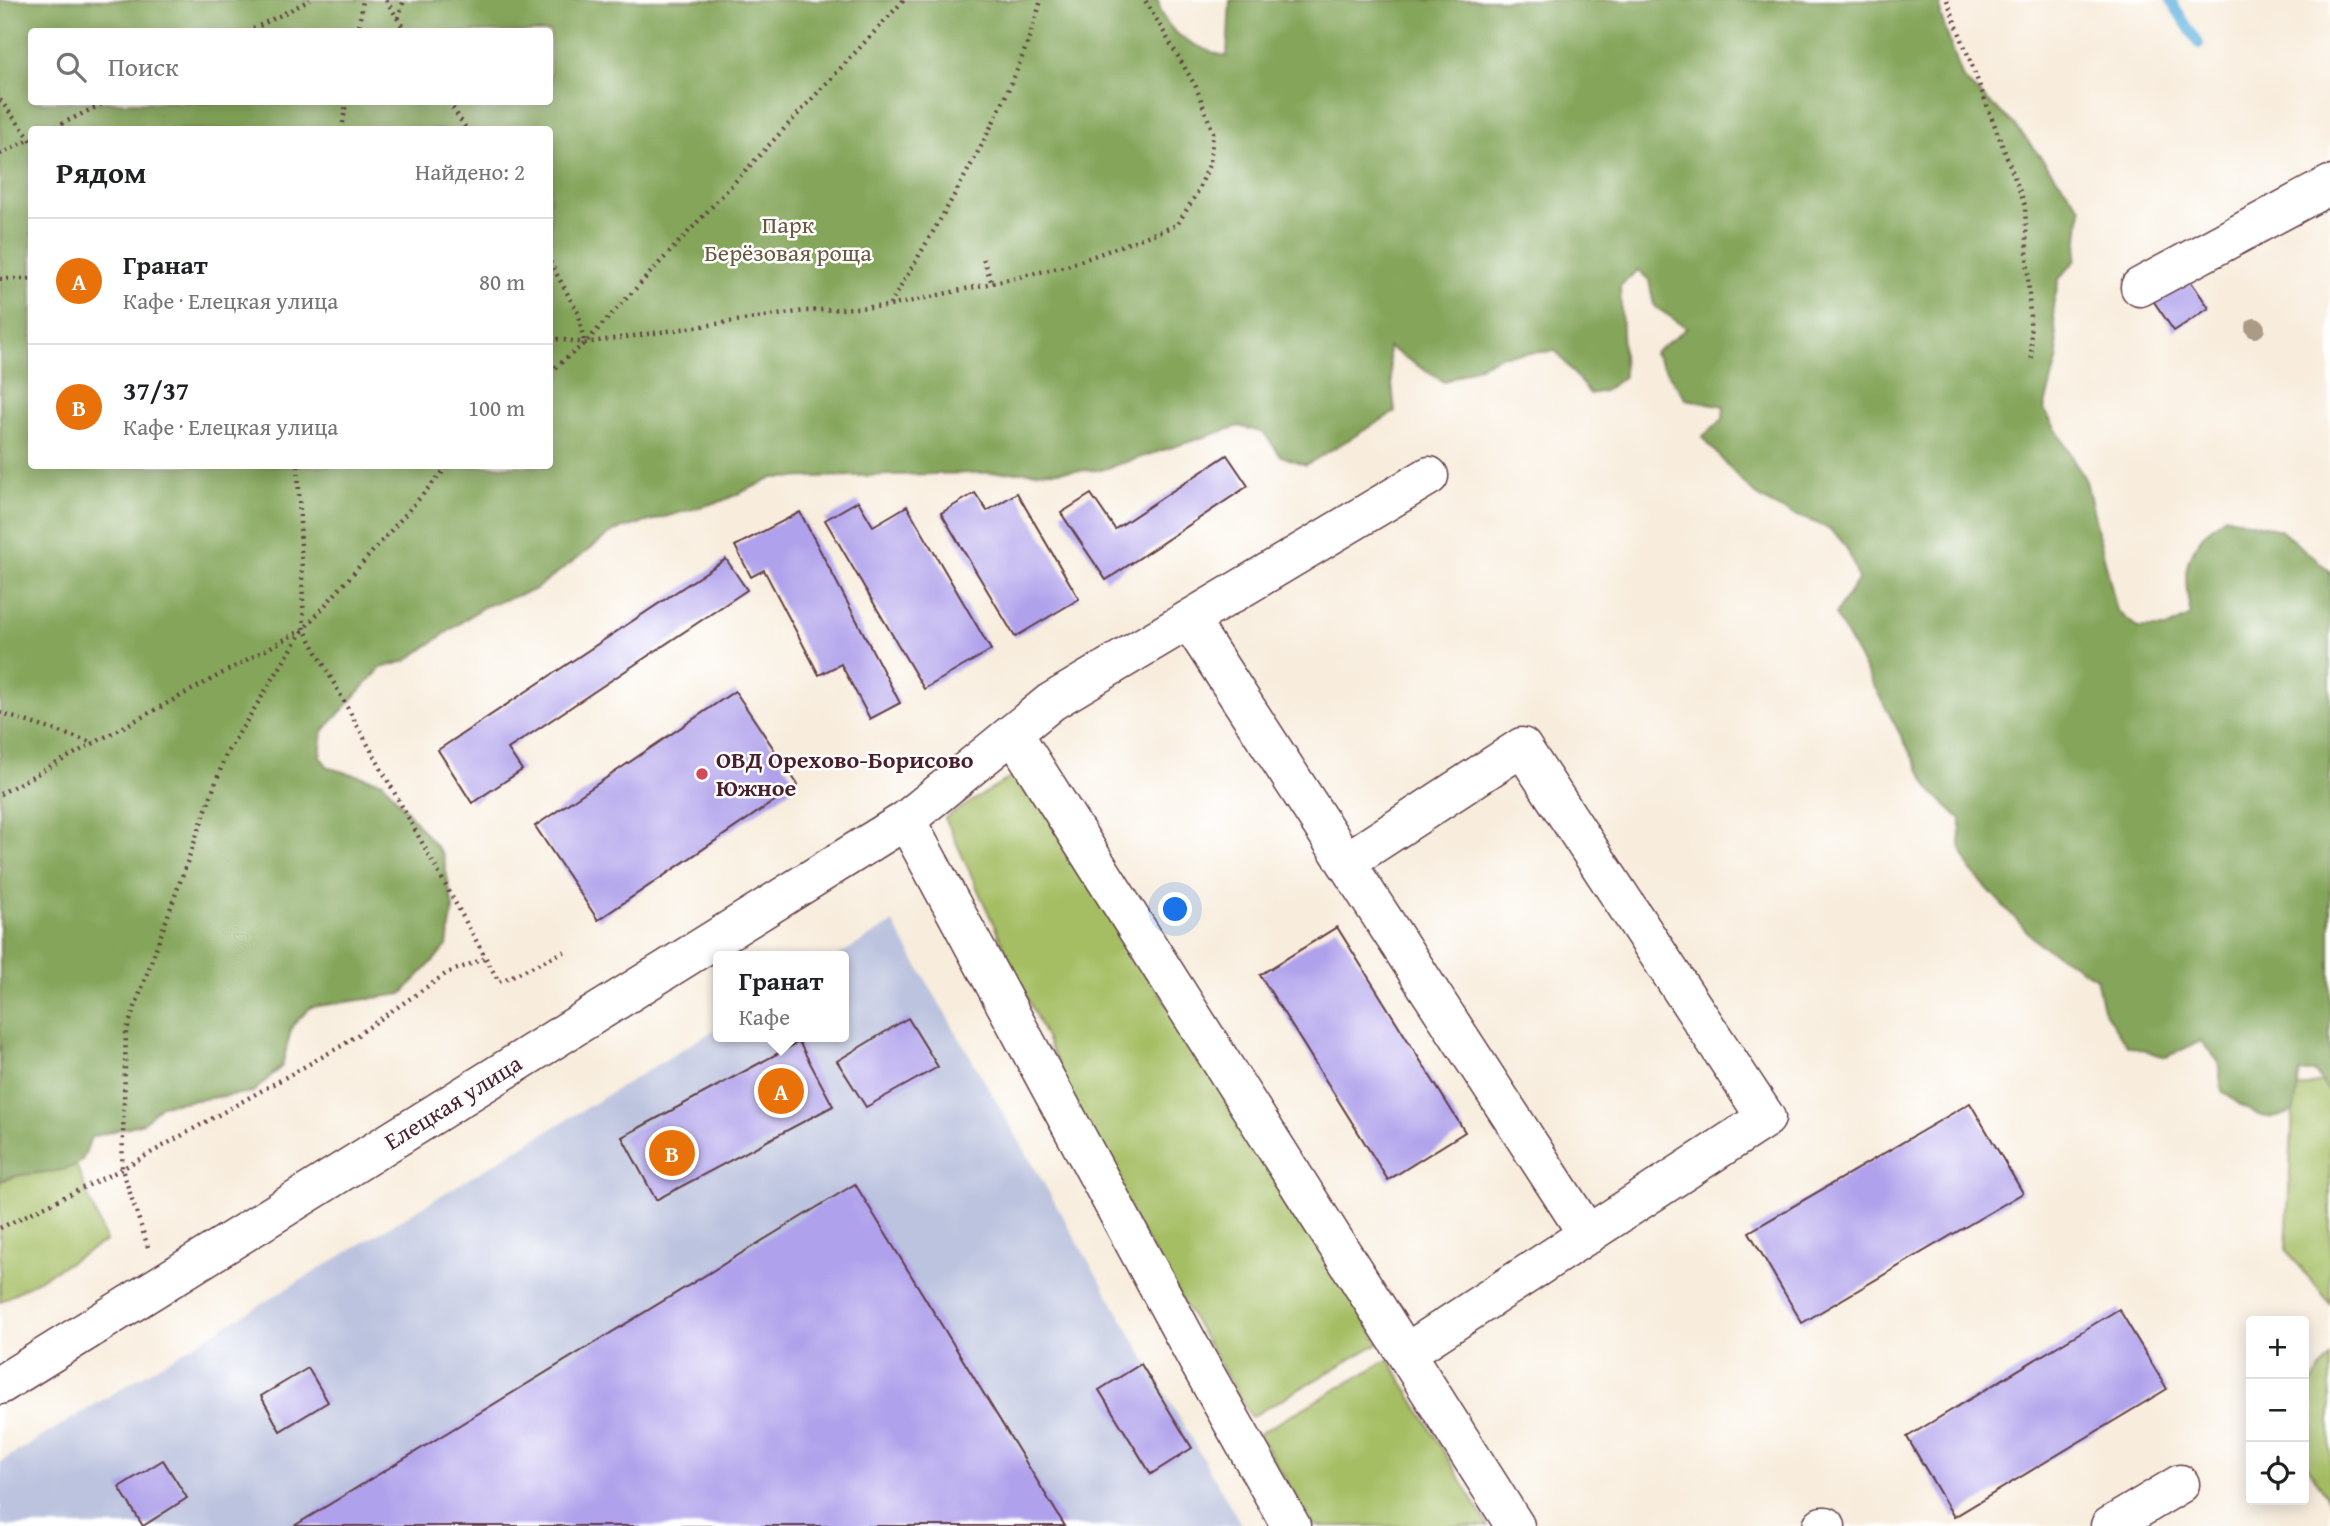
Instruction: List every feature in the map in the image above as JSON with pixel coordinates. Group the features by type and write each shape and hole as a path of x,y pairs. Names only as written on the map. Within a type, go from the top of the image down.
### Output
{"street":[{"path":"2140,286 2330,186"},
{"name":"Елецкая улица","path":"0,1385 906,820 1051,702 1429,477"},
{"path":"1189,620 1588,1235"},
{"path":"1013,733 1515,1526"},
{"path":"1346,862 1522,747 1766,1118 1406,1353"},
{"path":"906,820 1198,1360 1291,1526"},
{"path":"2110,1526 2180,1484"}],"path":[{"path":"255,28 310,0"},
{"path":"359,28 363,0"},
{"path":"386,0 404,28"},
{"path":"398,19 404,0"},
{"path":"553,369 584,343 904,0"},
{"path":"890,306 964,176 1010,85 1041,0"},
{"path":"553,338 584,343 805,311 890,306 1067,266 1177,225 1197,193 1210,163 1213,132 1196,88 1146,0"},
{"path":"1947,0 2025,205 2032,363"},
{"path":"0,100 28,135"},
{"path":"57,126 100,105"},
{"path":"343,126 346,105"},
{"path":"451,105 464,126"},
{"path":"0,154 28,140"},
{"path":"982,259 992,283"},
{"path":"553,267 579,315 584,343"},
{"path":"0,279 28,279"},
{"path":"298,469 304,629 499,982 568,950"},
{"path":"160,1284 122,1169 126,1032 226,754 304,629 445,469"},
{"path":"0,794 304,629"},
{"path":"0,713 95,743"},
{"path":"0,1228 122,1169 343,1045 447,973 486,958"}],"shaded area":[{"path":"893,923 1242,1526 0,1526 0,1462 713,1031 713,1042 849,1042 849,951 845,951"}],"green space":[{"name":"Парк Берёзовая роща","path":"0,0 1158,0 1161,12 1174,31 1193,44 1227,57 1230,0 1940,0 1941,17 1963,79 2015,125 2081,208 2076,260 2059,279 2053,306 2058,357 2044,409 2086,481 2117,611 2138,628 2166,628 2191,616 2186,584 2189,560 2201,538 2225,516 2280,530 2330,571 2330,1093 2314,1072 2300,1072 2294,1110 2284,1115 2265,1117 2256,1114 2222,1091 2218,1061 2201,1041 2166,1057 2127,1046 2103,1009 2096,978 2037,942 1971,871 1960,846 1961,819 1931,791 1835,614 1858,580 1843,542 1822,525 1779,509 1762,499 1702,437 1723,419 1724,406 1686,399 1654,353 1687,328 1654,306 1649,280 1638,270 1620,286 1624,377 1604,391 1590,394 1556,351 1503,355 1444,382 1388,347 1395,412 1306,465 1281,456 1264,433 1239,426 1101,470 773,478 722,501 614,531 534,590 483,607 406,661 381,668 323,731 320,757 329,768 383,782 443,855 453,908 447,946 402,994 311,1007 292,1026 282,1066 253,1092 161,1105 143,1123 91,1137 84,1157 73,1166 0,1181"},
{"path":"1021,771 1379,1343 1251,1417 1111,1180 945,818"},
{"path":"2330,1080 2330,1303 2286,1250 2294,1089"},
{"path":"58,1119 106,1241 0,1302 0,1181 15,1177"},
{"path":"2330,1357 2330,1502 2309,1468 2309,1386"},
{"path":"1389,1359 1488,1526 1314,1526 1258,1434"}],"building":[{"path":"2187,276 2209,308 2174,331 2152,299"},
{"path":"1227,455 1248,486 1106,580 1061,513 1091,494 1115,529"},
{"path":"975,493 987,511 1017,493 1079,599 1015,637 941,513"},
{"path":"858,501 873,526 907,506 991,650 924,689 825,520"},
{"path":"800,512 900,703 870,719 841,664 819,675 764,570 751,577 735,546"},
{"path":"726,559 747,590 508,749 522,770 472,803 438,750"},
{"path":"735,691 798,785 598,920 535,826"},
{"path":"1337,927 1465,1132 1388,1180 1260,975"},
{"path":"908,1018 938,1067 866,1107 837,1061"},
{"path":"799,1042 833,1106 656,1200 622,1137"},
{"path":"1970,1103 2023,1193 1802,1323 1749,1232"},
{"path":"855,1184 1065,1526 294,1526"},
{"path":"2119,1309 2167,1389 1954,1517 1907,1437"},
{"path":"1141,1364 1192,1448 1151,1474 1099,1390"},
{"path":"308,1368 328,1402 280,1431 261,1396"},
{"path":"163,1460 187,1498 143,1526 119,1487"}],"waterway":[{"path":"2170,0 2199,44"}],"place":[{"name":"ОВД Орехово-Борисово Южное","path":"702,774"},
{"name":"Гранат","path":"781,1091"},
{"name":"37/37","path":"672,1153"}]}
